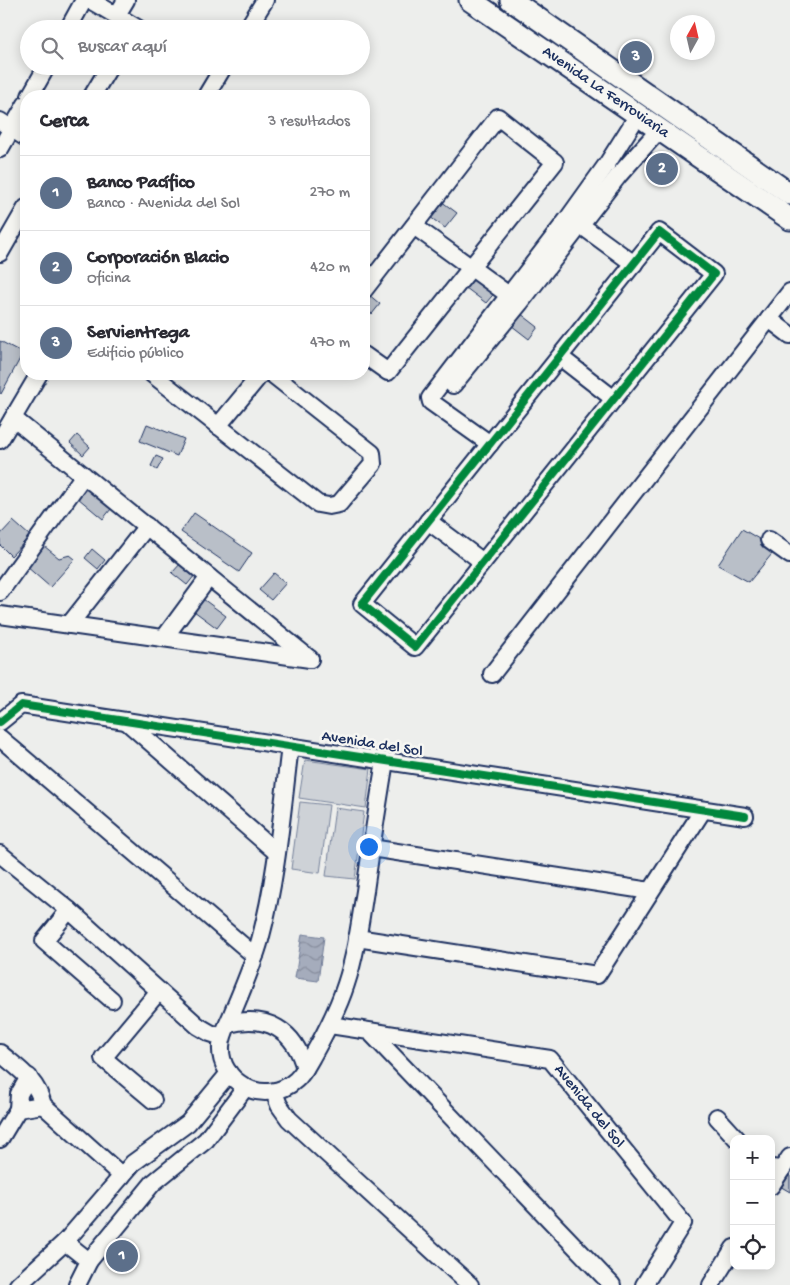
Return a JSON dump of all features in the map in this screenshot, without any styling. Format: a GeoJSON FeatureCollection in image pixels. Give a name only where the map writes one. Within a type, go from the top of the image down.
{"type":"FeatureCollection","features":[{"type":"Feature","properties":{"kind":"main road","name":"Avenida La Ferroviaria"},"geometry":{"type":"LineString","coordinates":[[470,0],[790,219]]}},
{"type":"Feature","properties":{"kind":"main road","name":"Avenida La Ferroviaria"},"geometry":{"type":"LineString","coordinates":[[511,0],[790,194]]}},
{"type":"Feature","properties":{"kind":"street"},"geometry":{"type":"LineString","coordinates":[[73,20],[84,0]]}},
{"type":"Feature","properties":{"kind":"street"},"geometry":{"type":"LineString","coordinates":[[90,0],[124,20]]}},
{"type":"Feature","properties":{"kind":"street"},"geometry":{"type":"LineString","coordinates":[[117,15],[126,0]]}},
{"type":"Feature","properties":{"kind":"street"},"geometry":{"type":"LineString","coordinates":[[253,20],[265,0]]}},
{"type":"Feature","properties":{"kind":"street"},"geometry":{"type":"LineString","coordinates":[[33,90],[42,75]]}},
{"type":"Feature","properties":{"kind":"street"},"geometry":{"type":"LineString","coordinates":[[96,90],[105,75]]}},
{"type":"Feature","properties":{"kind":"street"},"geometry":{"type":"LineString","coordinates":[[208,90],[214,75]]}},
{"type":"Feature","properties":{"kind":"street"},"geometry":{"type":"LineString","coordinates":[[0,149],[6,125],[20,110]]}},
{"type":"Feature","properties":{"kind":"street"},"geometry":{"type":"LineString","coordinates":[[575,220],[638,115]]}},
{"type":"Feature","properties":{"kind":"street"},"geometry":{"type":"LineString","coordinates":[[370,282],[498,118],[555,162],[388,372],[370,359]]}},
{"type":"Feature","properties":{"kind":"street"},"geometry":{"type":"LineString","coordinates":[[6,125],[20,134]]}},
{"type":"Feature","properties":{"kind":"street"},"geometry":{"type":"LineString","coordinates":[[490,444],[432,402],[430,398],[514,299],[575,220],[660,130]]}},
{"type":"Feature","properties":{"kind":"street"},"geometry":{"type":"LineString","coordinates":[[0,253],[20,218]]}},
{"type":"Feature","properties":{"kind":"street"},"geometry":{"type":"LineString","coordinates":[[575,220],[634,264]]}},
{"type":"Feature","properties":{"kind":"street"},"geometry":{"type":"LineString","coordinates":[[414,226],[514,299]]}},
{"type":"Feature","properties":{"kind":"street"},"geometry":{"type":"LineString","coordinates":[[659,232],[714,274],[415,647],[362,604],[634,264],[659,232]]}},
{"type":"Feature","properties":{"kind":"street"},"geometry":{"type":"LineString","coordinates":[[492,674],[790,292]]}},
{"type":"Feature","properties":{"kind":"street"},"geometry":{"type":"LineString","coordinates":[[769,319],[790,335]]}},
{"type":"Feature","properties":{"kind":"street"},"geometry":{"type":"LineString","coordinates":[[560,357],[614,399]]}},
{"type":"Feature","properties":{"kind":"street"},"geometry":{"type":"LineString","coordinates":[[0,615],[310,659],[84,475],[5,428],[35,380]]}},
{"type":"Feature","properties":{"kind":"street"},"geometry":{"type":"LineString","coordinates":[[160,380],[318,504],[329,506],[339,504],[373,464],[372,453],[280,380]]}},
{"type":"Feature","properties":{"kind":"street"},"geometry":{"type":"LineString","coordinates":[[218,426],[256,380]]}},
{"type":"Feature","properties":{"kind":"street"},"geometry":{"type":"LineString","coordinates":[[0,592],[84,475]]}},
{"type":"Feature","properties":{"kind":"street"},"geometry":{"type":"LineString","coordinates":[[428,521],[483,562]]}},
{"type":"Feature","properties":{"kind":"street"},"geometry":{"type":"LineString","coordinates":[[70,624],[147,526]]}},
{"type":"Feature","properties":{"kind":"street"},"geometry":{"type":"LineString","coordinates":[[769,540],[790,555]]}},
{"type":"Feature","properties":{"kind":"street"},"geometry":{"type":"LineString","coordinates":[[164,638],[209,577]]}},
{"type":"Feature","properties":{"kind":"street","name":"Avenida del Sol"},"geometry":{"type":"LineString","coordinates":[[0,722],[21,705],[745,816]]}},
{"type":"Feature","properties":{"kind":"street"},"geometry":{"type":"LineString","coordinates":[[126,721],[276,852]]}},
{"type":"Feature","properties":{"kind":"street"},"geometry":{"type":"LineString","coordinates":[[0,738],[255,956]]}},
{"type":"Feature","properties":{"kind":"street"},"geometry":{"type":"LineString","coordinates":[[0,854],[69,910],[198,1026],[210,1033],[225,1030],[241,1020],[253,1020],[278,1028],[288,1036],[302,1057],[305,1069],[297,1080],[274,1092],[260,1092],[245,1088],[229,1073],[222,1056],[225,1030],[255,956],[265,922],[290,746]]}},
{"type":"Feature","properties":{"kind":"street","name":"Avenida del Sol"},"geometry":{"type":"LineString","coordinates":[[305,1069],[330,1025],[347,984],[357,938],[385,761]]}},
{"type":"Feature","properties":{"kind":"street"},"geometry":{"type":"LineString","coordinates":[[357,938],[597,975],[703,810]]}},
{"type":"Feature","properties":{"kind":"street"},"geometry":{"type":"LineString","coordinates":[[371,848],[650,891]]}},
{"type":"Feature","properties":{"kind":"street"},"geometry":{"type":"LineString","coordinates":[[69,910],[44,941],[112,1000]]}},
{"type":"Feature","properties":{"kind":"street"},"geometry":{"type":"LineString","coordinates":[[153,1100],[103,1058],[159,991]]}},
{"type":"Feature","properties":{"kind":"street","name":"Avenida del Sol"},"geometry":{"type":"LineString","coordinates":[[330,1025],[550,1059],[683,1223],[644,1285]]}},
{"type":"Feature","properties":{"kind":"street"},"geometry":{"type":"LineString","coordinates":[[370,1032],[612,1285]]}},
{"type":"Feature","properties":{"kind":"street"},"geometry":{"type":"LineString","coordinates":[[400,1063],[422,1040]]}},
{"type":"Feature","properties":{"kind":"street"},"geometry":{"type":"LineString","coordinates":[[0,1053],[29,1077],[40,1093],[43,1105],[122,1176]]}},
{"type":"Feature","properties":{"kind":"street"},"geometry":{"type":"LineString","coordinates":[[18,1285],[65,1242],[133,1164],[188,1123],[229,1073]]}},
{"type":"Feature","properties":{"kind":"street"},"geometry":{"type":"LineString","coordinates":[[0,1139],[18,1109],[19,1094],[29,1077]]}},
{"type":"Feature","properties":{"kind":"street"},"geometry":{"type":"LineString","coordinates":[[77,1285],[89,1261],[153,1183],[206,1140],[245,1088]]}},
{"type":"Feature","properties":{"kind":"street"},"geometry":{"type":"LineString","coordinates":[[274,1092],[279,1105],[289,1119],[470,1285]]}},
{"type":"Feature","properties":{"kind":"street"},"geometry":{"type":"LineString","coordinates":[[18,1109],[43,1105]]}},
{"type":"Feature","properties":{"kind":"street"},"geometry":{"type":"LineString","coordinates":[[717,1117],[733,1135]]}},
{"type":"Feature","properties":{"kind":"street"},"geometry":{"type":"LineString","coordinates":[[188,1123],[200,1128],[206,1140]]}},
{"type":"Feature","properties":{"kind":"street"},"geometry":{"type":"LineString","coordinates":[[133,1164],[153,1183]]}},
{"type":"Feature","properties":{"kind":"street"},"geometry":{"type":"LineString","coordinates":[[774,1180],[781,1165]]}},
{"type":"Feature","properties":{"kind":"street"},"geometry":{"type":"LineString","coordinates":[[65,1242],[89,1261]]}},
{"type":"Feature","properties":{"kind":"street"},"geometry":{"type":"LineString","coordinates":[[711,1285],[730,1254]]}},
{"type":"Feature","properties":{"kind":"shaded area"},"geometry":{"type":"Polygon","coordinates":[[[305,760],[371,769],[366,808],[299,798],[305,760]]]}},
{"type":"Feature","properties":{"kind":"shaded area"},"geometry":{"type":"Polygon","coordinates":[[[300,802],[329,805],[320,873],[291,869],[300,802]]]}},
{"type":"Feature","properties":{"kind":"shaded area"},"geometry":{"type":"Polygon","coordinates":[[[335,808],[364,812],[355,879],[326,876],[335,808]]]}},
{"type":"Feature","properties":{"kind":"water"},"geometry":{"type":"Polygon","coordinates":[[[302,934],[324,937],[318,981],[295,978],[302,934]]]}},
{"type":"Feature","properties":{"kind":"building"},"geometry":{"type":"Polygon","coordinates":[[[441,201],[457,213],[445,228],[430,217],[441,201]]]}},
{"type":"Feature","properties":{"kind":"building"},"geometry":{"type":"Polygon","coordinates":[[[472,272],[497,290],[486,303],[462,285],[472,272]]]}},
{"type":"Feature","properties":{"kind":"building"},"geometry":{"type":"Polygon","coordinates":[[[370,296],[380,304],[372,314],[370,312],[370,296]]]}},
{"type":"Feature","properties":{"kind":"building"},"geometry":{"type":"Polygon","coordinates":[[[516,310],[538,327],[529,339],[507,322],[516,310]]]}},
{"type":"Feature","properties":{"kind":"building"},"geometry":{"type":"Polygon","coordinates":[[[0,341],[20,351],[20,359],[0,393],[0,341]]]}},
{"type":"Feature","properties":{"kind":"building"},"geometry":{"type":"Polygon","coordinates":[[[147,424],[184,439],[177,456],[140,441],[147,424]]]}},
{"type":"Feature","properties":{"kind":"building"},"geometry":{"type":"Polygon","coordinates":[[[77,435],[90,447],[83,455],[70,443],[77,435]]]}},
{"type":"Feature","properties":{"kind":"building"},"geometry":{"type":"Polygon","coordinates":[[[156,456],[163,459],[157,470],[151,466],[156,456]]]}},
{"type":"Feature","properties":{"kind":"building"},"geometry":{"type":"Polygon","coordinates":[[[87,488],[111,509],[103,519],[78,498],[87,488]]]}},
{"type":"Feature","properties":{"kind":"building"},"geometry":{"type":"Polygon","coordinates":[[[194,513],[252,553],[239,572],[181,532],[194,513]]]}},
{"type":"Feature","properties":{"kind":"building"},"geometry":{"type":"Polygon","coordinates":[[[13,521],[30,536],[11,556],[0,545],[0,535],[13,521]]]}},
{"type":"Feature","properties":{"kind":"building"},"geometry":{"type":"Polygon","coordinates":[[[742,529],[776,549],[749,582],[718,565],[742,529]]]}},
{"type":"Feature","properties":{"kind":"building"},"geometry":{"type":"Polygon","coordinates":[[[44,546],[59,558],[70,555],[75,559],[50,587],[26,566],[44,546]]]}},
{"type":"Feature","properties":{"kind":"building"},"geometry":{"type":"Polygon","coordinates":[[[92,549],[105,560],[98,569],[85,558],[92,549]]]}},
{"type":"Feature","properties":{"kind":"building"},"geometry":{"type":"Polygon","coordinates":[[[181,563],[195,575],[187,585],[172,573],[181,563]]]}},
{"type":"Feature","properties":{"kind":"building"},"geometry":{"type":"Polygon","coordinates":[[[274,573],[286,583],[271,600],[259,590],[274,573]]]}},
{"type":"Feature","properties":{"kind":"building"},"geometry":{"type":"Polygon","coordinates":[[[203,599],[226,616],[217,628],[194,611],[203,599]]]}},
{"type":"Feature","properties":{"kind":"building"},"geometry":{"type":"Polygon","coordinates":[[[790,1166],[790,1192],[778,1185],[790,1166]]]}},
{"type":"Feature","properties":{"kind":"cycle path"},"geometry":{"type":"LineString","coordinates":[[659,232],[714,274],[415,647],[362,604],[659,232]]}},
{"type":"Feature","properties":{"kind":"cycle path"},"geometry":{"type":"LineString","coordinates":[[0,722],[21,705],[745,816]]}},
{"type":"Feature","properties":{"kind":"place","name":"Servientrega"},"geometry":{"type":"Point","coordinates":[636,57]}},
{"type":"Feature","properties":{"kind":"place","name":"Corporación Blacio"},"geometry":{"type":"Point","coordinates":[662,169]}},
{"type":"Feature","properties":{"kind":"place","name":"Banco Pacífico"},"geometry":{"type":"Point","coordinates":[122,1256]}}]}
